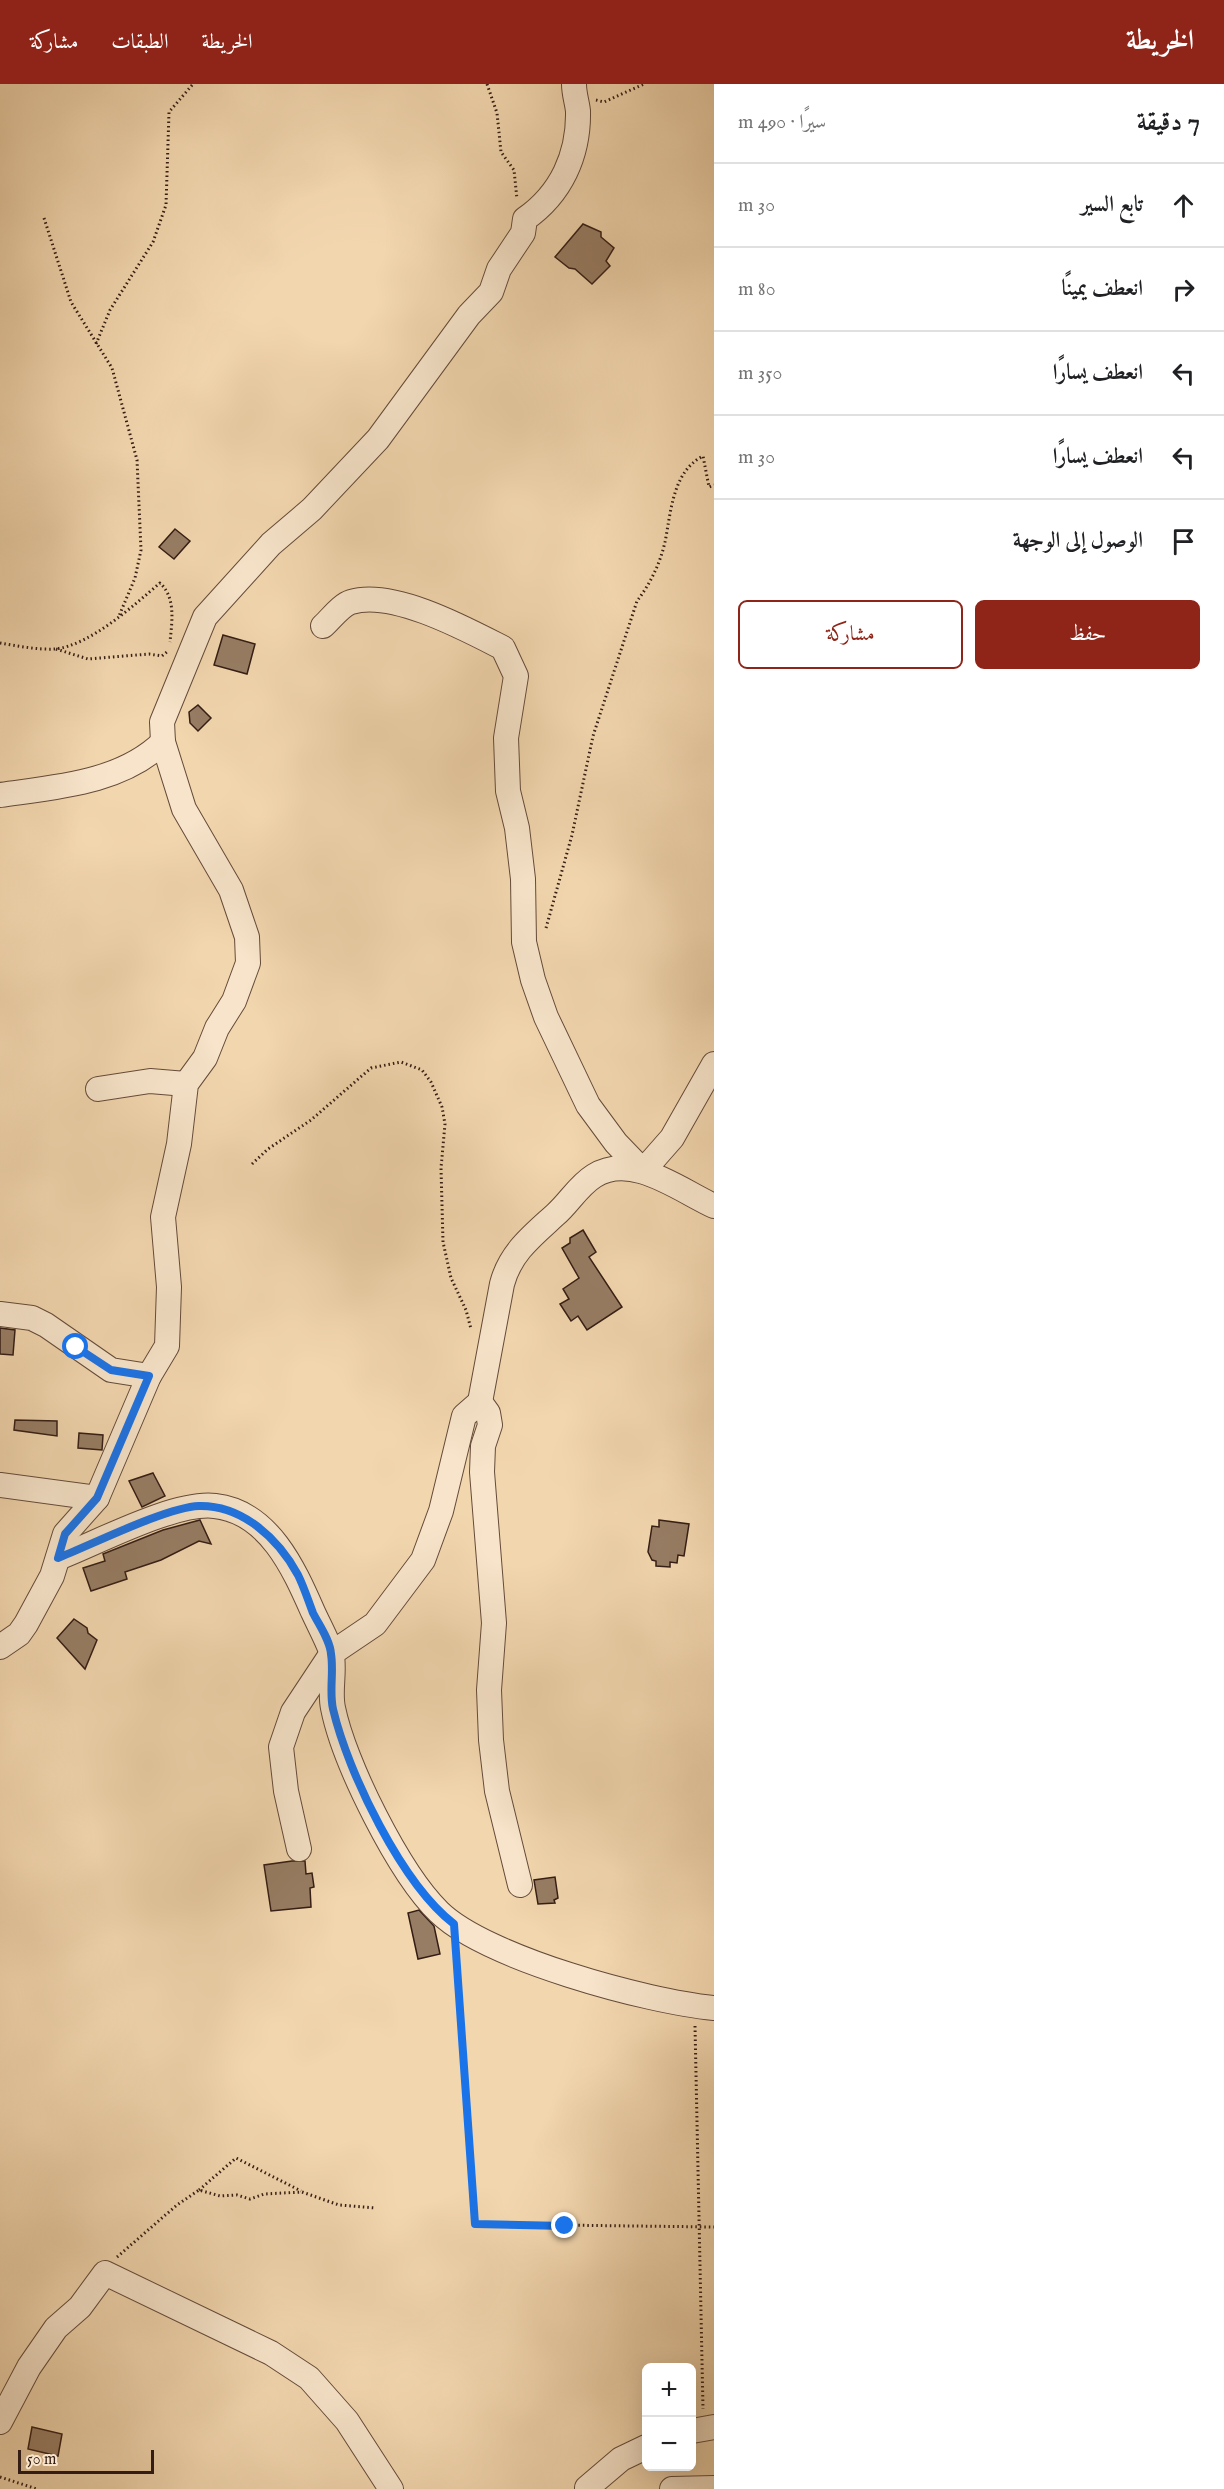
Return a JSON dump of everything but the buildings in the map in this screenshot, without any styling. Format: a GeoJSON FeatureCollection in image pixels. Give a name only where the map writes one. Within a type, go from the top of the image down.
{"type":"FeatureCollection","features":[{"type":"Feature","properties":{"kind":"street"},"geometry":{"type":"LineString","coordinates":[[0,1647],[23,1629],[58,1558],[65,1534],[97,1498],[149,1376],[167,1346],[170,1310],[163,1217],[179,1144],[186,1084],[206,1058],[217,1028],[234,1001],[248,963],[248,937],[231,890],[184,809],[163,742],[162,723],[205,617],[271,544],[312,509],[378,439],[469,315],[490,292],[499,269],[523,233],[525,219],[546,204],[568,168],[576,145],[578,108],[574,90]]}},
{"type":"Feature","properties":{"kind":"street"},"geometry":{"type":"LineString","coordinates":[[323,626],[348,603],[373,598],[403,603],[503,648],[516,676],[506,738],[508,790],[518,828],[523,879],[524,942],[532,980],[546,1017],[588,1105],[616,1143],[643,1171],[714,1206]]}},
{"type":"Feature","properties":{"kind":"street"},"geometry":{"type":"LineString","coordinates":[[0,795],[91,780],[122,771],[149,756],[163,742]]}},
{"type":"Feature","properties":{"kind":"street"},"geometry":{"type":"LineString","coordinates":[[643,1171],[672,1138],[714,1064]]}},
{"type":"Feature","properties":{"kind":"street"},"geometry":{"type":"LineString","coordinates":[[99,1089],[150,1081],[186,1084]]}},
{"type":"Feature","properties":{"kind":"street"},"geometry":{"type":"LineString","coordinates":[[299,1849],[286,1791],[281,1747],[293,1712],[332,1653],[375,1624],[423,1560],[441,1511],[464,1416],[480,1402],[506,1269],[517,1251],[592,1177],[610,1168],[643,1171]]}},
{"type":"Feature","properties":{"kind":"street"},"geometry":{"type":"LineString","coordinates":[[0,1314],[32,1318],[46,1325],[111,1370],[149,1376]]}},
{"type":"Feature","properties":{"kind":"street"},"geometry":{"type":"LineString","coordinates":[[480,1402],[488,1413],[490,1425],[483,1446],[482,1472],[494,1623],[489,1690],[491,1740],[497,1791],[520,1885]]}},
{"type":"Feature","properties":{"kind":"street"},"geometry":{"type":"LineString","coordinates":[[0,1485],[97,1498]]}},
{"type":"Feature","properties":{"kind":"street"},"geometry":{"type":"LineString","coordinates":[[58,1558],[167,1514],[195,1506],[216,1506],[237,1513],[271,1537],[298,1575],[332,1653],[332,1707],[366,1798],[384,1833],[422,1893],[440,1913],[471,1936],[534,1962],[619,1989],[703,2007]]}},
{"type":"Feature","properties":{"kind":"street"},"geometry":{"type":"LineString","coordinates":[[0,2422],[29,2367],[56,2328],[80,2307],[105,2273],[271,2353],[309,2378],[347,2421],[392,2489]]}},
{"type":"Feature","properties":{"kind":"street"},"geometry":{"type":"LineString","coordinates":[[587,2488],[621,2459],[642,2449]]}},
{"type":"Feature","properties":{"kind":"street"},"geometry":{"type":"LineString","coordinates":[[672,2489],[714,2488]]}},
{"type":"Feature","properties":{"kind":"path"},"geometry":{"type":"LineString","coordinates":[[96,344],[110,310],[153,242],[166,205],[169,112],[193,84]]}},
{"type":"Feature","properties":{"kind":"path"},"geometry":{"type":"LineString","coordinates":[[487,84],[496,113],[501,152],[514,170],[518,190],[515,210],[525,219]]}},
{"type":"Feature","properties":{"kind":"path"},"geometry":{"type":"LineString","coordinates":[[574,90],[604,102],[644,84]]}},
{"type":"Feature","properties":{"kind":"path"},"geometry":{"type":"LineString","coordinates":[[44,218],[71,302],[112,368],[130,426],[140,483],[141,550],[135,578],[119,616]]}},
{"type":"Feature","properties":{"kind":"path"},"geometry":{"type":"LineString","coordinates":[[524,942],[545,931],[572,835],[593,736],[638,602],[651,582],[664,543],[673,498],[691,462],[703,456],[709,487],[714,485]]}},
{"type":"Feature","properties":{"kind":"path"},"geometry":{"type":"LineString","coordinates":[[0,643],[56,649],[88,659],[149,654],[162,656],[170,649],[172,605],[168,591],[160,583],[110,624],[56,649]]}},
{"type":"Feature","properties":{"kind":"path"},"geometry":{"type":"LineString","coordinates":[[252,1164],[268,1149],[311,1120],[371,1068],[401,1062],[422,1070],[431,1082],[442,1107],[445,1124],[441,1167],[443,1242],[451,1278],[466,1310],[472,1332]]}},
{"type":"Feature","properties":{"kind":"path"},"geometry":{"type":"LineString","coordinates":[[454,1924],[475,2224],[714,2227]]}},
{"type":"Feature","properties":{"kind":"path"},"geometry":{"type":"LineString","coordinates":[[703,2007],[699,2228],[703,2428]]}},
{"type":"Feature","properties":{"kind":"path"},"geometry":{"type":"LineString","coordinates":[[105,2273],[118,2256],[236,2158],[303,2192],[339,2205],[375,2208]]}},
{"type":"Feature","properties":{"kind":"path"},"geometry":{"type":"LineString","coordinates":[[199,2190],[220,2196],[237,2194],[250,2199],[264,2194],[303,2192]]}},
{"type":"Feature","properties":{"kind":"path"},"geometry":{"type":"LineString","coordinates":[[0,2476],[37,2489]]}},
{"type":"Feature","properties":{"kind":"route"},"geometry":{"type":"LineString","coordinates":[[76,1347],[111,1370],[149,1376],[97,1498],[65,1534],[58,1558],[167,1514],[195,1506],[216,1506],[237,1513],[271,1537],[283,1551],[298,1575],[332,1653],[332,1707],[366,1798],[384,1833],[422,1893],[440,1913],[454,1924],[475,2224],[565,2226]]}}]}
